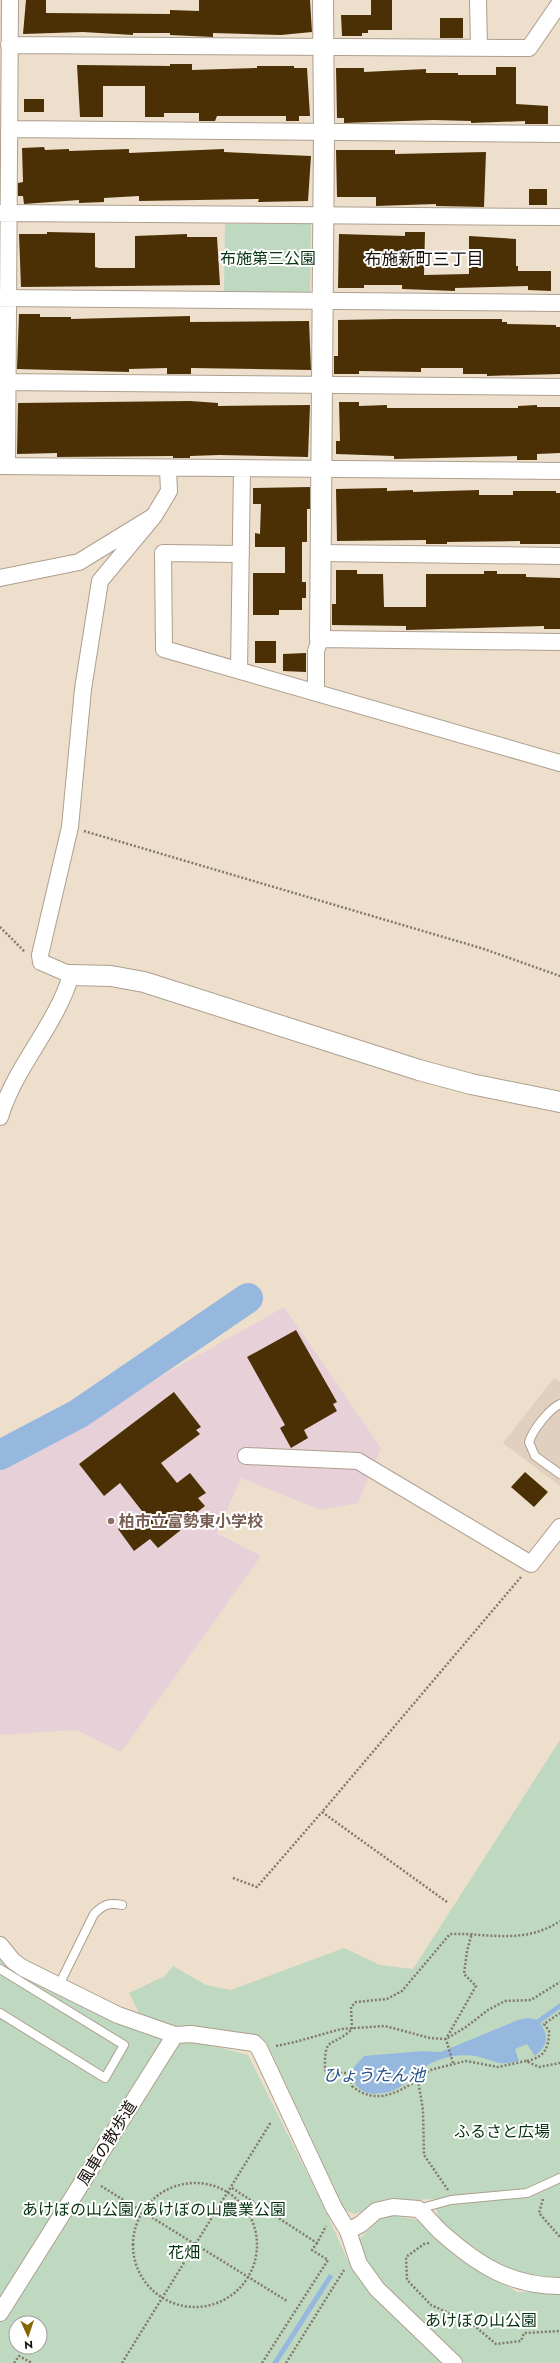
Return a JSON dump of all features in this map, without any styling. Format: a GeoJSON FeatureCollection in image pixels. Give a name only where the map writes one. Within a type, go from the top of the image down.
{"type":"FeatureCollection","features":[{"type":"Feature","properties":{"kind":"street"},"geometry":{"type":"LineString","coordinates":[[10,0],[9,129],[4,213],[3,466],[168,469],[560,471]]}},
{"type":"Feature","properties":{"kind":"street"},"geometry":{"type":"LineString","coordinates":[[316,693],[316,651],[320,639],[324,132],[323,0]]}},
{"type":"Feature","properties":{"kind":"street"},"geometry":{"type":"LineString","coordinates":[[478,0],[479,47]]}},
{"type":"Feature","properties":{"kind":"street"},"geometry":{"type":"LineString","coordinates":[[9,45],[529,48],[560,4]]}},
{"type":"Feature","properties":{"kind":"street"},"geometry":{"type":"LineString","coordinates":[[9,129],[560,134]]}},
{"type":"Feature","properties":{"kind":"street"},"geometry":{"type":"LineString","coordinates":[[4,213],[560,217]]}},
{"type":"Feature","properties":{"kind":"street"},"geometry":{"type":"LineString","coordinates":[[4,298],[560,303]]}},
{"type":"Feature","properties":{"kind":"street"},"geometry":{"type":"LineString","coordinates":[[4,382],[560,387]]}},
{"type":"Feature","properties":{"kind":"street"},"geometry":{"type":"LineString","coordinates":[[168,469],[169,491],[154,516],[100,581],[83,689],[70,827],[40,954],[41,962],[71,976],[111,976],[144,982],[419,1070],[471,1084],[560,1102]]}},
{"type":"Feature","properties":{"kind":"street"},"geometry":{"type":"LineString","coordinates":[[239,670],[242,554],[242,469]]}},
{"type":"Feature","properties":{"kind":"street"},"geometry":{"type":"LineString","coordinates":[[0,578],[79,562],[154,516]]}},
{"type":"Feature","properties":{"kind":"street"},"geometry":{"type":"LineString","coordinates":[[242,554],[163,553],[164,649],[560,763]]}},
{"type":"Feature","properties":{"kind":"street"},"geometry":{"type":"LineString","coordinates":[[320,553],[560,556]]}},
{"type":"Feature","properties":{"kind":"street"},"geometry":{"type":"LineString","coordinates":[[320,639],[560,642]]}},
{"type":"Feature","properties":{"kind":"street"},"geometry":{"type":"LineString","coordinates":[[0,1117],[8,1096],[53,1019],[71,976]]}},
{"type":"Feature","properties":{"kind":"street"},"geometry":{"type":"LineString","coordinates":[[246,1456],[358,1461],[531,1564],[560,1527]]}},
{"type":"Feature","properties":{"kind":"street"},"geometry":{"type":"LineString","coordinates":[[0,1945],[13,1961],[23,1968],[59,1985],[76,2005],[118,2015],[175,2035],[191,2034],[254,2043],[259,2048],[334,2208],[345,2224],[354,2254],[377,2289],[454,2363]]}},
{"type":"Feature","properties":{"kind":"street","name":"風車の散歩道"},"geometry":{"type":"LineString","coordinates":[[0,2312],[175,2035]]}},
{"type":"Feature","properties":{"kind":"street"},"geometry":{"type":"LineString","coordinates":[[345,2224],[361,2224],[376,2211],[393,2207],[418,2209],[466,2252],[506,2277],[527,2284],[560,2286]]}},
{"type":"Feature","properties":{"kind":"lane"},"geometry":{"type":"LineString","coordinates":[[560,1404],[554,1408],[531,1436],[529,1442],[535,1456],[560,1474]]}},
{"type":"Feature","properties":{"kind":"lane"},"geometry":{"type":"LineString","coordinates":[[59,1985],[94,1914],[102,1905],[112,1903],[122,1905]]}},
{"type":"Feature","properties":{"kind":"lane"},"geometry":{"type":"LineString","coordinates":[[0,1969],[76,2005],[124,2045],[105,2078],[0,2013]]}},
{"type":"Feature","properties":{"kind":"lane"},"geometry":{"type":"LineString","coordinates":[[418,2209],[451,2200],[526,2193],[539,2189],[560,2178]]}},
{"type":"Feature","properties":{"kind":"path"},"geometry":{"type":"LineString","coordinates":[[70,827],[477,947],[560,976]]}},
{"type":"Feature","properties":{"kind":"path"},"geometry":{"type":"LineString","coordinates":[[0,927],[18,946],[41,962]]}},
{"type":"Feature","properties":{"kind":"path"},"geometry":{"type":"LineString","coordinates":[[233,1878],[257,1887],[531,1564]]}},
{"type":"Feature","properties":{"kind":"path"},"geometry":{"type":"LineString","coordinates":[[322,1812],[447,1902]]}},
{"type":"Feature","properties":{"kind":"path"},"geometry":{"type":"LineString","coordinates":[[352,2028],[351,2006],[356,2002],[387,1999],[402,1991],[450,1934],[472,1933],[495,1937],[523,1936],[550,1927],[560,1921]]}},
{"type":"Feature","properties":{"kind":"path"},"geometry":{"type":"LineString","coordinates":[[452,2063],[446,2039],[476,1986],[464,1974],[467,1951],[472,1933]]}},
{"type":"Feature","properties":{"kind":"path"},"geometry":{"type":"LineString","coordinates":[[259,2048],[296,2042],[340,2029],[385,2026],[430,2038],[446,2039],[466,2028],[488,2010],[506,2001],[531,2000],[560,1982]]}},
{"type":"Feature","properties":{"kind":"path"},"geometry":{"type":"LineString","coordinates":[[352,2028],[327,2044],[325,2049],[325,2070],[330,2073],[351,2073],[352,2086],[361,2093],[370,2097],[400,2091],[418,2080],[430,2070],[452,2063],[466,2061],[498,2067],[526,2062],[538,2058],[547,2050],[549,2031],[544,2024],[560,2013]]}},
{"type":"Feature","properties":{"kind":"path"},"geometry":{"type":"LineString","coordinates":[[526,2062],[539,2067],[560,2063]]}},
{"type":"Feature","properties":{"kind":"path"},"geometry":{"type":"LineString","coordinates":[[418,2080],[423,2110],[424,2155],[446,2184],[451,2200]]}},
{"type":"Feature","properties":{"kind":"path"},"geometry":{"type":"LineString","coordinates":[[122,2363],[229,2193],[271,2122]]}},
{"type":"Feature","properties":{"kind":"path"},"geometry":{"type":"LineString","coordinates":[[191,2183],[210,2185],[229,2193],[244,2208],[254,2227],[257,2248],[252,2269],[248,2276],[241,2287],[224,2300],[204,2307],[182,2306],[162,2299],[144,2280],[137,2269],[132,2250],[134,2230],[142,2212],[155,2198],[172,2188],[191,2183]]}},
{"type":"Feature","properties":{"kind":"path"},"geometry":{"type":"LineString","coordinates":[[101,2186],[287,2301]]}},
{"type":"Feature","properties":{"kind":"path"},"geometry":{"type":"LineString","coordinates":[[232,2188],[317,2243]]}},
{"type":"Feature","properties":{"kind":"path"},"geometry":{"type":"LineString","coordinates":[[539,2189],[543,2201],[539,2213],[560,2237]]}},
{"type":"Feature","properties":{"kind":"path"},"geometry":{"type":"LineString","coordinates":[[262,2363],[328,2260],[312,2250],[328,2221],[345,2224]]}},
{"type":"Feature","properties":{"kind":"path"},"geometry":{"type":"LineString","coordinates":[[450,2239],[424,2244],[406,2257],[407,2280],[431,2306],[471,2323],[496,2344],[521,2341],[524,2333],[560,2331]]}},
{"type":"Feature","properties":{"kind":"path"},"geometry":{"type":"LineString","coordinates":[[286,2363],[354,2254]]}},
{"type":"Feature","properties":{"kind":"path"},"geometry":{"type":"LineString","coordinates":[[14,2363],[19,2356],[32,2363]]}},
{"type":"Feature","properties":{"kind":"shaded area","name":"柏市立富勢東小学校"},"geometry":{"type":"Polygon","coordinates":[[[284,1307],[381,1448],[358,1503],[320,1510],[241,1478],[217,1533],[261,1556],[121,1752],[77,1730],[0,1735],[0,1467],[284,1307]]]}},
{"type":"Feature","properties":{"kind":"shaded area"},"geometry":{"type":"Polygon","coordinates":[[[554,1378],[560,1382],[560,1486],[503,1443],[554,1378]]]}},
{"type":"Feature","properties":{"kind":"green space","name":"布施第三公園"},"geometry":{"type":"Polygon","coordinates":[[[225,224],[311,224],[310,293],[224,292],[225,224]]]}},
{"type":"Feature","properties":{"kind":"green space","name":"あけぼの山公園/あけぼの山農業公園"},"geometry":{"type":"Polygon","coordinates":[[[560,1740],[560,2282],[537,2283],[475,2256],[438,2218],[436,2205],[433,2199],[385,2202],[355,2214],[340,2208],[269,2055],[185,2031],[137,2014],[138,2011],[129,1993],[165,1976],[173,1966],[206,1985],[231,1990],[344,1948],[380,1965],[413,1969],[560,1740]]]}},
{"type":"Feature","properties":{"kind":"green space","name":"あけぼの山公園/あけぼの山農業公園"},"geometry":{"type":"Polygon","coordinates":[[[0,1945],[17,1966],[198,2042],[248,2055],[323,2205],[347,2259],[376,2295],[450,2363],[0,2363],[0,1945]]]}},
{"type":"Feature","properties":{"kind":"green space","name":"あけぼの山公園"},"geometry":{"type":"Polygon","coordinates":[[[385,2214],[418,2220],[455,2256],[517,2292],[560,2292],[560,2363],[465,2363],[460,2360],[393,2296],[354,2244],[385,2214]]]}},
{"type":"Feature","properties":{"kind":"water","name":"ひょうたん池"},"geometry":{"type":"Polygon","coordinates":[[[528,2018],[538,2020],[546,2035],[543,2048],[535,2056],[527,2044],[515,2049],[519,2061],[511,2063],[500,2063],[475,2056],[452,2056],[431,2063],[398,2088],[377,2094],[364,2091],[355,2084],[354,2067],[364,2056],[422,2051],[441,2052],[518,2020],[528,2018]]]}},
{"type":"Feature","properties":{"kind":"building"},"geometry":{"type":"Polygon","coordinates":[[[26,0],[46,0],[46,13],[170,14],[170,10],[199,11],[199,0],[310,0],[312,32],[281,35],[213,33],[213,37],[170,35],[170,33],[133,33],[133,35],[83,32],[23,34],[26,0]]]}},
{"type":"Feature","properties":{"kind":"building"},"geometry":{"type":"Polygon","coordinates":[[[371,0],[392,0],[392,30],[368,30],[368,33],[362,33],[362,36],[342,36],[341,15],[371,15],[371,0]]]}},
{"type":"Feature","properties":{"kind":"building"},"geometry":{"type":"Polygon","coordinates":[[[440,18],[463,18],[463,38],[440,38],[440,18]]]}},
{"type":"Feature","properties":{"kind":"building"},"geometry":{"type":"Polygon","coordinates":[[[170,64],[192,64],[192,70],[257,68],[257,66],[294,66],[294,68],[307,68],[310,116],[299,116],[299,121],[286,121],[286,116],[217,116],[215,121],[199,121],[199,113],[164,113],[164,117],[145,117],[145,86],[103,86],[103,117],[80,117],[77,65],[170,66],[170,64]]]}},
{"type":"Feature","properties":{"kind":"building"},"geometry":{"type":"Polygon","coordinates":[[[496,67],[516,67],[516,104],[548,106],[548,124],[525,124],[525,121],[471,123],[471,121],[434,120],[344,123],[344,118],[337,118],[336,68],[364,68],[364,72],[426,69],[426,73],[496,75],[496,67]]]}},
{"type":"Feature","properties":{"kind":"building"},"geometry":{"type":"Polygon","coordinates":[[[24,99],[44,99],[44,112],[24,112],[24,99]]]}},
{"type":"Feature","properties":{"kind":"building"},"geometry":{"type":"Polygon","coordinates":[[[44,147],[45,150],[69,149],[69,151],[129,149],[129,153],[224,149],[224,152],[311,156],[308,201],[258,202],[259,199],[139,201],[139,196],[104,198],[104,202],[79,203],[79,200],[24,204],[23,196],[18,196],[18,183],[23,182],[22,148],[44,147]]]}},
{"type":"Feature","properties":{"kind":"building"},"geometry":{"type":"Polygon","coordinates":[[[336,150],[395,150],[395,154],[486,152],[484,207],[436,206],[436,204],[376,206],[376,197],[337,197],[336,150]]]}},
{"type":"Feature","properties":{"kind":"building"},"geometry":{"type":"Polygon","coordinates":[[[529,189],[547,189],[547,205],[529,205],[529,189]]]}},
{"type":"Feature","properties":{"kind":"building"},"geometry":{"type":"Polygon","coordinates":[[[47,232],[95,233],[95,267],[99,268],[135,268],[135,236],[187,234],[187,237],[217,237],[220,285],[21,287],[19,234],[47,234],[47,232]]]}},
{"type":"Feature","properties":{"kind":"building"},"geometry":{"type":"Polygon","coordinates":[[[405,232],[425,232],[424,275],[469,274],[469,236],[516,239],[516,266],[518,266],[518,271],[551,271],[551,291],[528,290],[528,286],[455,288],[455,291],[402,289],[402,285],[364,285],[364,288],[338,288],[339,234],[405,236],[405,232]]]}},
{"type":"Feature","properties":{"kind":"building"},"geometry":{"type":"Polygon","coordinates":[[[19,314],[40,314],[40,317],[71,317],[71,319],[190,316],[190,322],[309,321],[311,370],[191,368],[191,374],[167,374],[167,368],[129,369],[129,372],[17,369],[19,314]]]}},
{"type":"Feature","properties":{"kind":"building"},"geometry":{"type":"Polygon","coordinates":[[[502,319],[502,322],[507,322],[507,324],[556,325],[556,327],[560,327],[560,374],[487,376],[487,374],[463,374],[463,368],[421,368],[421,372],[359,371],[359,374],[334,374],[334,356],[338,356],[338,320],[502,319]]]}},
{"type":"Feature","properties":{"kind":"building"},"geometry":{"type":"Polygon","coordinates":[[[190,401],[218,403],[218,406],[310,405],[308,457],[219,455],[190,456],[190,458],[173,458],[173,456],[57,457],[57,453],[17,454],[18,403],[190,401]]]}},
{"type":"Feature","properties":{"kind":"building"},"geometry":{"type":"Polygon","coordinates":[[[339,402],[359,402],[359,406],[387,405],[387,408],[518,408],[518,406],[537,405],[537,407],[560,407],[560,453],[537,454],[537,460],[517,460],[517,456],[394,459],[394,456],[336,454],[336,441],[340,441],[339,402]]]}},
{"type":"Feature","properties":{"kind":"building"},"geometry":{"type":"Polygon","coordinates":[[[310,487],[310,509],[307,509],[307,542],[302,542],[302,582],[306,582],[306,598],[302,598],[302,610],[279,610],[279,615],[253,615],[253,573],[285,573],[285,547],[255,547],[255,533],[260,534],[261,504],[253,504],[253,488],[310,487]]]}},
{"type":"Feature","properties":{"kind":"building"},"geometry":{"type":"Polygon","coordinates":[[[387,488],[387,491],[413,490],[413,492],[479,490],[479,495],[513,495],[513,491],[556,491],[556,493],[560,493],[560,544],[520,544],[520,541],[447,542],[447,544],[426,544],[426,540],[337,541],[336,489],[387,488]]]}},
{"type":"Feature","properties":{"kind":"building"},"geometry":{"type":"Polygon","coordinates":[[[336,570],[357,570],[357,574],[383,574],[384,607],[426,607],[426,574],[484,574],[484,571],[497,571],[497,574],[526,574],[526,577],[560,578],[560,629],[544,629],[544,626],[406,630],[406,626],[332,625],[332,604],[336,604],[336,570]]]}},
{"type":"Feature","properties":{"kind":"building"},"geometry":{"type":"Polygon","coordinates":[[[255,641],[276,641],[276,663],[255,663],[255,641]]]}},
{"type":"Feature","properties":{"kind":"building"},"geometry":{"type":"Polygon","coordinates":[[[306,653],[306,672],[283,671],[283,654],[306,653]]]}},
{"type":"Feature","properties":{"kind":"building"},"geometry":{"type":"Polygon","coordinates":[[[296,1330],[337,1402],[333,1404],[337,1411],[304,1430],[308,1438],[291,1448],[280,1428],[285,1425],[247,1357],[296,1330]]]}},
{"type":"Feature","properties":{"kind":"building"},"geometry":{"type":"Polygon","coordinates":[[[174,1392],[201,1427],[196,1430],[200,1434],[161,1463],[177,1483],[190,1473],[206,1493],[198,1498],[205,1506],[192,1516],[195,1519],[158,1548],[150,1539],[134,1551],[118,1529],[142,1511],[120,1483],[104,1496],[79,1464],[174,1392]]]}},
{"type":"Feature","properties":{"kind":"building"},"geometry":{"type":"Polygon","coordinates":[[[525,1472],[548,1492],[534,1507],[511,1487],[525,1472]]]}},
{"type":"Feature","properties":{"kind":"waterway"},"geometry":{"type":"LineString","coordinates":[[0,1455],[78,1414],[248,1298]]}},
{"type":"Feature","properties":{"kind":"waterway"},"geometry":{"type":"LineString","coordinates":[[539,2021],[560,2006]]}},
{"type":"Feature","properties":{"kind":"waterway"},"geometry":{"type":"LineString","coordinates":[[275,2363],[330,2277]]}},
{"type":"Feature","properties":{"kind":"place","name":"柏市立富勢東小学校"},"geometry":{"type":"Point","coordinates":[111,1521]}},
{"type":"Feature","properties":{"kind":"district","name":"布施新町三丁目"},"geometry":{"type":"Point","coordinates":[424,259]}},
{"type":"Feature","properties":{"kind":"park label","name":"ふるさと広場"},"geometry":{"type":"Point","coordinates":[502,2131]}},
{"type":"Feature","properties":{"kind":"park label","name":"花畑"},"geometry":{"type":"Point","coordinates":[184,2252]}}]}
